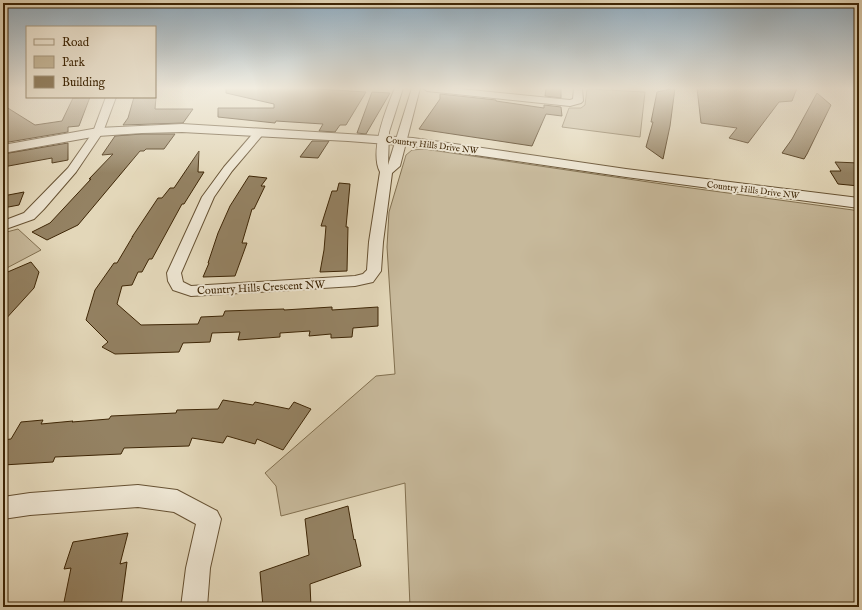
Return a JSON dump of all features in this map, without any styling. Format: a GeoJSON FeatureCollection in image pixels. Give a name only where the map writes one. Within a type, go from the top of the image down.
{"type":"FeatureCollection","features":[{"type":"Feature","properties":{"kind":"street"},"geometry":{"type":"LineString","coordinates":[[3,226],[29,216],[40,206],[72,170],[98,132],[104,116]]}},
{"type":"Feature","properties":{"kind":"street","name":"Country Hills Crescent NW"},"geometry":{"type":"LineString","coordinates":[[260,132],[228,169],[208,198],[174,273],[175,284],[180,288],[191,291],[273,287],[355,281],[368,278],[374,271],[376,242],[386,172],[382,165],[384,139],[389,116]]}},
{"type":"Feature","properties":{"kind":"street","name":"Country Hills Crescent NW"},"geometry":{"type":"LineString","coordinates":[[386,172],[394,166],[408,116]]}},
{"type":"Feature","properties":{"kind":"street","name":"Country Hills Drive NW"},"geometry":{"type":"LineString","coordinates":[[3,149],[98,132],[182,128],[401,140],[673,179],[859,203]]}},
{"type":"Feature","properties":{"kind":"street"},"geometry":{"type":"LineString","coordinates":[[3,508],[30,504],[138,496],[178,501],[209,519],[198,568],[194,607]]}},
{"type":"Feature","properties":{"kind":"green space"},"geometry":{"type":"Polygon","coordinates":[[[566,116],[642,116],[640,137],[562,127],[566,116]]]}},
{"type":"Feature","properties":{"kind":"green space"},"geometry":{"type":"Polygon","coordinates":[[[424,149],[859,212],[859,607],[410,607],[405,483],[281,516],[276,486],[265,473],[376,376],[395,374],[387,247],[389,212],[406,155],[412,150],[424,149]]]}},
{"type":"Feature","properties":{"kind":"green space"},"geometry":{"type":"Polygon","coordinates":[[[18,229],[41,250],[3,270],[3,233],[18,229]]]}},
{"type":"Feature","properties":{"kind":"building"},"geometry":{"type":"Polygon","coordinates":[[[3,116],[21,116],[35,125],[62,121],[64,116],[83,116],[79,126],[68,127],[68,132],[3,143],[3,116]]]}},
{"type":"Feature","properties":{"kind":"building"},"geometry":{"type":"Polygon","coordinates":[[[128,116],[188,116],[183,123],[123,125],[128,116]]]}},
{"type":"Feature","properties":{"kind":"building"},"geometry":{"type":"Polygon","coordinates":[[[351,116],[346,125],[340,125],[335,132],[319,131],[323,124],[276,121],[275,123],[218,117],[351,116]]]}},
{"type":"Feature","properties":{"kind":"building"},"geometry":{"type":"Polygon","coordinates":[[[363,116],[376,116],[366,134],[357,133],[363,116]]]}},
{"type":"Feature","properties":{"kind":"building"},"geometry":{"type":"Polygon","coordinates":[[[428,116],[545,116],[532,146],[419,129],[428,116]]]}},
{"type":"Feature","properties":{"kind":"building"},"geometry":{"type":"Polygon","coordinates":[[[652,116],[671,116],[663,159],[646,147],[653,122],[651,122],[652,116]]]}},
{"type":"Feature","properties":{"kind":"building"},"geometry":{"type":"Polygon","coordinates":[[[700,116],[768,116],[748,143],[729,138],[737,128],[701,123],[700,116]]]}},
{"type":"Feature","properties":{"kind":"building"},"geometry":{"type":"Polygon","coordinates":[[[804,116],[825,116],[804,159],[782,153],[792,139],[804,116]]]}},
{"type":"Feature","properties":{"kind":"building"},"geometry":{"type":"Polygon","coordinates":[[[175,134],[164,149],[146,149],[144,151],[140,151],[78,225],[47,240],[32,232],[50,223],[113,154],[102,155],[115,136],[175,134]]]}},
{"type":"Feature","properties":{"kind":"building"},"geometry":{"type":"Polygon","coordinates":[[[312,141],[329,141],[318,158],[300,157],[312,141]]]}},
{"type":"Feature","properties":{"kind":"building"},"geometry":{"type":"Polygon","coordinates":[[[68,143],[68,160],[52,163],[52,158],[3,167],[3,154],[68,143]]]}},
{"type":"Feature","properties":{"kind":"building"},"geometry":{"type":"Polygon","coordinates":[[[199,151],[198,172],[204,172],[184,204],[182,204],[152,259],[149,259],[142,272],[138,272],[132,285],[122,286],[117,304],[141,325],[198,324],[201,317],[223,316],[225,311],[284,310],[332,307],[332,310],[378,307],[378,326],[353,328],[352,337],[331,338],[331,334],[309,336],[310,331],[280,333],[280,337],[238,340],[240,332],[212,333],[210,342],[183,343],[179,352],[115,354],[102,347],[108,342],[86,320],[95,290],[114,263],[117,263],[158,198],[162,198],[170,188],[174,188],[199,151]]]}},
{"type":"Feature","properties":{"kind":"building"},"geometry":{"type":"Polygon","coordinates":[[[835,162],[859,163],[859,186],[838,184],[830,171],[841,171],[835,162]]]}},
{"type":"Feature","properties":{"kind":"building"},"geometry":{"type":"Polygon","coordinates":[[[249,176],[267,178],[261,186],[265,186],[254,209],[252,209],[242,243],[247,243],[235,276],[203,277],[218,233],[230,206],[249,176]]]}},
{"type":"Feature","properties":{"kind":"building"},"geometry":{"type":"Polygon","coordinates":[[[339,183],[350,184],[346,227],[348,227],[347,271],[320,272],[326,226],[321,226],[332,191],[337,191],[339,183]]]}},
{"type":"Feature","properties":{"kind":"building"},"geometry":{"type":"Polygon","coordinates":[[[24,192],[19,205],[3,208],[3,196],[24,192]]]}},
{"type":"Feature","properties":{"kind":"building"},"geometry":{"type":"Polygon","coordinates":[[[31,262],[39,272],[34,288],[3,322],[3,274],[31,262]]]}},
{"type":"Feature","properties":{"kind":"building"},"geometry":{"type":"Polygon","coordinates":[[[223,400],[253,405],[255,402],[289,409],[294,402],[311,409],[283,450],[257,439],[255,444],[227,436],[223,443],[192,438],[189,446],[124,448],[121,454],[55,457],[53,462],[3,465],[3,440],[11,439],[21,422],[43,420],[41,424],[73,421],[72,422],[109,419],[111,416],[176,413],[177,410],[218,409],[223,400]]]}},
{"type":"Feature","properties":{"kind":"building"},"geometry":{"type":"Polygon","coordinates":[[[348,506],[354,540],[355,539],[361,566],[310,584],[311,607],[263,607],[260,572],[309,555],[305,519],[348,506]]]}},
{"type":"Feature","properties":{"kind":"building"},"geometry":{"type":"Polygon","coordinates":[[[128,533],[120,564],[127,562],[121,607],[63,607],[71,568],[64,569],[73,542],[128,533]]]}}]}
